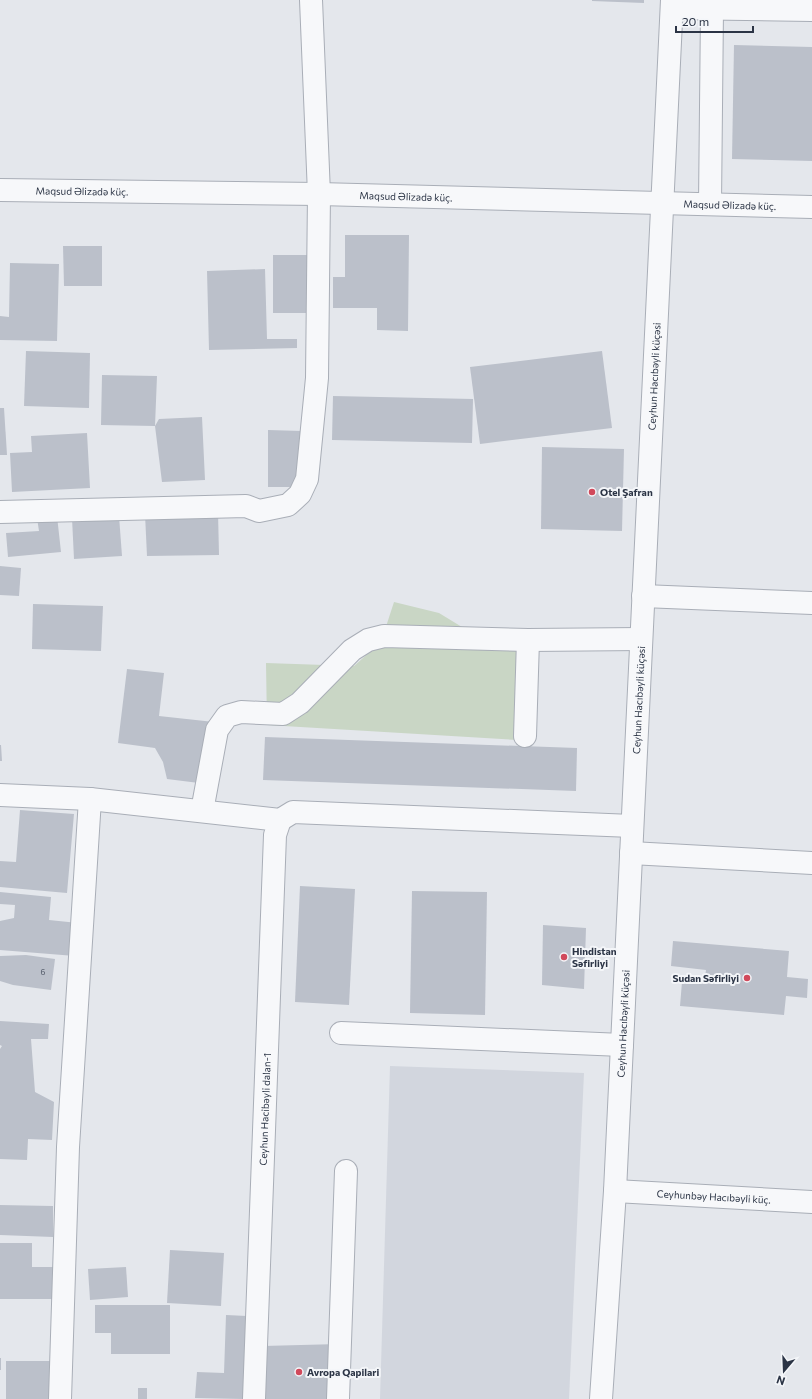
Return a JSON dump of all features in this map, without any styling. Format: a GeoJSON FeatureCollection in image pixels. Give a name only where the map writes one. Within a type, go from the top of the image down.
{"type":"FeatureCollection","features":[{"type":"Feature","properties":{"kind":"street"},"geometry":{"type":"LineString","coordinates":[[0,512],[246,506],[259,511],[288,505],[300,494],[307,479],[317,378],[319,194],[311,0]]}},
{"type":"Feature","properties":{"kind":"street"},"geometry":{"type":"LineString","coordinates":[[672,4],[712,9],[812,10]]}},
{"type":"Feature","properties":{"kind":"street","name":"Ceyhun Hacıbəyli küçəsi"},"geometry":{"type":"LineString","coordinates":[[601,1399],[615,1191],[672,4]]}},
{"type":"Feature","properties":{"kind":"street"},"geometry":{"type":"LineString","coordinates":[[710,204],[712,9]]}},
{"type":"Feature","properties":{"kind":"street","name":"Maqsud Əlizadə küç."},"geometry":{"type":"LineString","coordinates":[[0,190],[319,194],[812,208]]}},
{"type":"Feature","properties":{"kind":"street"},"geometry":{"type":"LineString","coordinates":[[643,596],[812,603]]}},
{"type":"Feature","properties":{"kind":"street"},"geometry":{"type":"LineString","coordinates":[[202,811],[217,730],[227,716],[241,712],[283,714],[300,703],[352,650],[368,640],[384,636],[528,640],[641,639]]}},
{"type":"Feature","properties":{"kind":"street"},"geometry":{"type":"LineString","coordinates":[[525,736],[528,640]]}},
{"type":"Feature","properties":{"kind":"street"},"geometry":{"type":"LineString","coordinates":[[0,795],[90,799],[280,820],[293,812],[632,826]]}},
{"type":"Feature","properties":{"kind":"street"},"geometry":{"type":"LineString","coordinates":[[60,1399],[68,1147],[90,799]]}},
{"type":"Feature","properties":{"kind":"street","name":"Ceyhun Hacibəyli dalan-1"},"geometry":{"type":"LineString","coordinates":[[254,1399],[276,835],[280,820]]}},
{"type":"Feature","properties":{"kind":"street"},"geometry":{"type":"LineString","coordinates":[[631,853],[812,863]]}},
{"type":"Feature","properties":{"kind":"street"},"geometry":{"type":"LineString","coordinates":[[341,1033],[622,1045]]}},
{"type":"Feature","properties":{"kind":"street"},"geometry":{"type":"LineString","coordinates":[[338,1399],[346,1171]]}},
{"type":"Feature","properties":{"kind":"street","name":"Ceyhunbəy Hacıbəyli küç."},"geometry":{"type":"LineString","coordinates":[[615,1191],[812,1202]]}},
{"type":"Feature","properties":{"kind":"shaded area"},"geometry":{"type":"Polygon","coordinates":[[[390,1066],[584,1073],[569,1399],[380,1399],[390,1066]]]}},
{"type":"Feature","properties":{"kind":"green space"},"geometry":{"type":"Polygon","coordinates":[[[394,602],[439,613],[480,638],[521,644],[518,740],[267,725],[266,663],[354,666],[381,642],[394,602]]]}},
{"type":"Feature","properties":{"kind":"building"},"geometry":{"type":"Polygon","coordinates":[[[644,0],[644,3],[592,1],[644,0]]]}},
{"type":"Feature","properties":{"kind":"building"},"geometry":{"type":"Polygon","coordinates":[[[734,45],[812,47],[812,161],[732,159],[734,45]]]}},
{"type":"Feature","properties":{"kind":"building"},"geometry":{"type":"Polygon","coordinates":[[[345,235],[409,235],[408,331],[377,330],[377,308],[333,308],[333,277],[345,277],[345,235]]]}},
{"type":"Feature","properties":{"kind":"building"},"geometry":{"type":"Polygon","coordinates":[[[63,246],[102,246],[102,286],[64,286],[63,246]]]}},
{"type":"Feature","properties":{"kind":"building"},"geometry":{"type":"Polygon","coordinates":[[[273,255],[307,255],[307,313],[273,313],[273,255]]]}},
{"type":"Feature","properties":{"kind":"building"},"geometry":{"type":"Polygon","coordinates":[[[10,263],[59,264],[57,341],[0,340],[0,316],[9,317],[10,263]]]}},
{"type":"Feature","properties":{"kind":"building"},"geometry":{"type":"Polygon","coordinates":[[[265,269],[267,339],[297,339],[297,348],[209,350],[207,271],[265,269]]]}},
{"type":"Feature","properties":{"kind":"building"},"geometry":{"type":"Polygon","coordinates":[[[26,351],[90,353],[89,408],[24,406],[26,351]]]}},
{"type":"Feature","properties":{"kind":"building"},"geometry":{"type":"Polygon","coordinates":[[[602,351],[612,428],[480,444],[470,367],[602,351]]]}},
{"type":"Feature","properties":{"kind":"building"},"geometry":{"type":"Polygon","coordinates":[[[102,375],[157,376],[155,426],[101,425],[102,375]]]}},
{"type":"Feature","properties":{"kind":"building"},"geometry":{"type":"Polygon","coordinates":[[[333,396],[473,399],[472,443],[332,440],[333,396]]]}},
{"type":"Feature","properties":{"kind":"building"},"geometry":{"type":"Polygon","coordinates":[[[0,408],[4,408],[7,455],[0,455],[0,408]]]}},
{"type":"Feature","properties":{"kind":"building"},"geometry":{"type":"Polygon","coordinates":[[[202,417],[205,480],[162,482],[155,426],[159,419],[202,417]]]}},
{"type":"Feature","properties":{"kind":"building"},"geometry":{"type":"Polygon","coordinates":[[[268,430],[302,431],[301,487],[268,487],[268,430]]]}},
{"type":"Feature","properties":{"kind":"building"},"geometry":{"type":"Polygon","coordinates":[[[87,433],[90,488],[12,492],[10,453],[32,452],[31,436],[87,433]]]}},
{"type":"Feature","properties":{"kind":"building"},"geometry":{"type":"Polygon","coordinates":[[[542,447],[624,449],[622,531],[541,529],[542,447]]]}},
{"type":"Feature","properties":{"kind":"building"},"geometry":{"type":"Polygon","coordinates":[[[218,512],[219,555],[147,556],[145,514],[218,512]]]}},
{"type":"Feature","properties":{"kind":"building"},"geometry":{"type":"Polygon","coordinates":[[[57,516],[61,552],[8,557],[6,533],[39,531],[37,518],[57,516]]]}},
{"type":"Feature","properties":{"kind":"building"},"geometry":{"type":"Polygon","coordinates":[[[119,516],[122,556],[74,559],[72,518],[119,516]]]}},
{"type":"Feature","properties":{"kind":"building"},"geometry":{"type":"Polygon","coordinates":[[[0,566],[21,568],[19,596],[0,595],[0,566]]]}},
{"type":"Feature","properties":{"kind":"building"},"geometry":{"type":"Polygon","coordinates":[[[33,604],[103,606],[101,651],[32,649],[33,604]]]}},
{"type":"Feature","properties":{"kind":"building"},"geometry":{"type":"Polygon","coordinates":[[[127,669],[164,673],[159,716],[214,722],[207,784],[167,779],[163,762],[155,748],[118,743],[127,669]]]}},
{"type":"Feature","properties":{"kind":"building"},"geometry":{"type":"Polygon","coordinates":[[[265,737],[577,748],[576,791],[263,780],[265,737]]]}},
{"type":"Feature","properties":{"kind":"building"},"geometry":{"type":"Polygon","coordinates":[[[1,745],[2,761],[0,761],[1,745]]]}},
{"type":"Feature","properties":{"kind":"building"},"geometry":{"type":"Polygon","coordinates":[[[20,810],[74,814],[67,893],[0,887],[0,861],[16,862],[20,810]]]}},
{"type":"Feature","properties":{"kind":"building"},"geometry":{"type":"Polygon","coordinates":[[[300,886],[355,889],[349,1005],[295,1002],[300,886]]]}},
{"type":"Feature","properties":{"kind":"building"},"geometry":{"type":"Polygon","coordinates":[[[412,891],[487,892],[485,1015],[410,1013],[412,891]]]}},
{"type":"Feature","properties":{"kind":"building"},"geometry":{"type":"Polygon","coordinates":[[[0,892],[51,897],[49,920],[78,923],[75,956],[0,950],[0,921],[14,918],[15,905],[0,904],[0,892]]]}},
{"type":"Feature","properties":{"kind":"building","name":"Hindistan Səfirliyi"},"geometry":{"type":"Polygon","coordinates":[[[543,925],[586,928],[584,989],[542,985],[543,925]]]}},
{"type":"Feature","properties":{"kind":"building"},"geometry":{"type":"Polygon","coordinates":[[[673,941],[789,951],[787,977],[808,979],[807,998],[786,996],[784,1015],[680,1006],[682,982],[704,984],[706,970],[671,966],[673,941]]]}},
{"type":"Feature","properties":{"kind":"building"},"geometry":{"type":"Polygon","coordinates":[[[26,955],[55,959],[51,990],[13,985],[0,981],[0,956],[26,955]]]}},
{"type":"Feature","properties":{"kind":"building"},"geometry":{"type":"Polygon","coordinates":[[[0,1021],[49,1024],[48,1039],[31,1039],[35,1092],[54,1102],[52,1140],[28,1139],[27,1160],[0,1159],[0,1049],[2,1046],[0,1045],[0,1021]]]}},
{"type":"Feature","properties":{"kind":"building"},"geometry":{"type":"Polygon","coordinates":[[[0,1205],[53,1206],[53,1237],[0,1235],[0,1205]]]}},
{"type":"Feature","properties":{"kind":"building"},"geometry":{"type":"Polygon","coordinates":[[[0,1243],[32,1243],[32,1267],[56,1267],[56,1299],[0,1299],[0,1243]]]}},
{"type":"Feature","properties":{"kind":"building"},"geometry":{"type":"Polygon","coordinates":[[[170,1250],[224,1253],[221,1306],[167,1303],[170,1250]]]}},
{"type":"Feature","properties":{"kind":"building"},"geometry":{"type":"Polygon","coordinates":[[[126,1267],[128,1297],[90,1300],[88,1269],[126,1267]]]}},
{"type":"Feature","properties":{"kind":"building"},"geometry":{"type":"Polygon","coordinates":[[[95,1305],[170,1305],[170,1354],[111,1354],[111,1333],[95,1333],[95,1305]]]}},
{"type":"Feature","properties":{"kind":"building"},"geometry":{"type":"Polygon","coordinates":[[[226,1315],[247,1316],[243,1399],[195,1398],[197,1372],[224,1373],[226,1315]]]}},
{"type":"Feature","properties":{"kind":"building","name":"Avropa Qapilari"},"geometry":{"type":"Polygon","coordinates":[[[339,1344],[336,1399],[260,1399],[263,1346],[339,1344]]]}},
{"type":"Feature","properties":{"kind":"building"},"geometry":{"type":"Polygon","coordinates":[[[1,1358],[1,1370],[0,1370],[1,1358]]]}},
{"type":"Feature","properties":{"kind":"building"},"geometry":{"type":"Polygon","coordinates":[[[6,1361],[50,1361],[50,1399],[6,1399],[6,1361]]]}},
{"type":"Feature","properties":{"kind":"building"},"geometry":{"type":"Polygon","coordinates":[[[138,1388],[147,1388],[147,1399],[138,1399],[138,1388]]]}},
{"type":"Feature","properties":{"kind":"place","name":"Otel Şafran"},"geometry":{"type":"Point","coordinates":[592,492]}},
{"type":"Feature","properties":{"kind":"place","name":"Hindistan Səfirliyi"},"geometry":{"type":"Point","coordinates":[564,957]}},
{"type":"Feature","properties":{"kind":"place","name":"Sudan Səfirliyi"},"geometry":{"type":"Point","coordinates":[747,978]}},
{"type":"Feature","properties":{"kind":"place","name":"Avropa Qapilari"},"geometry":{"type":"Point","coordinates":[299,1372]}}]}
